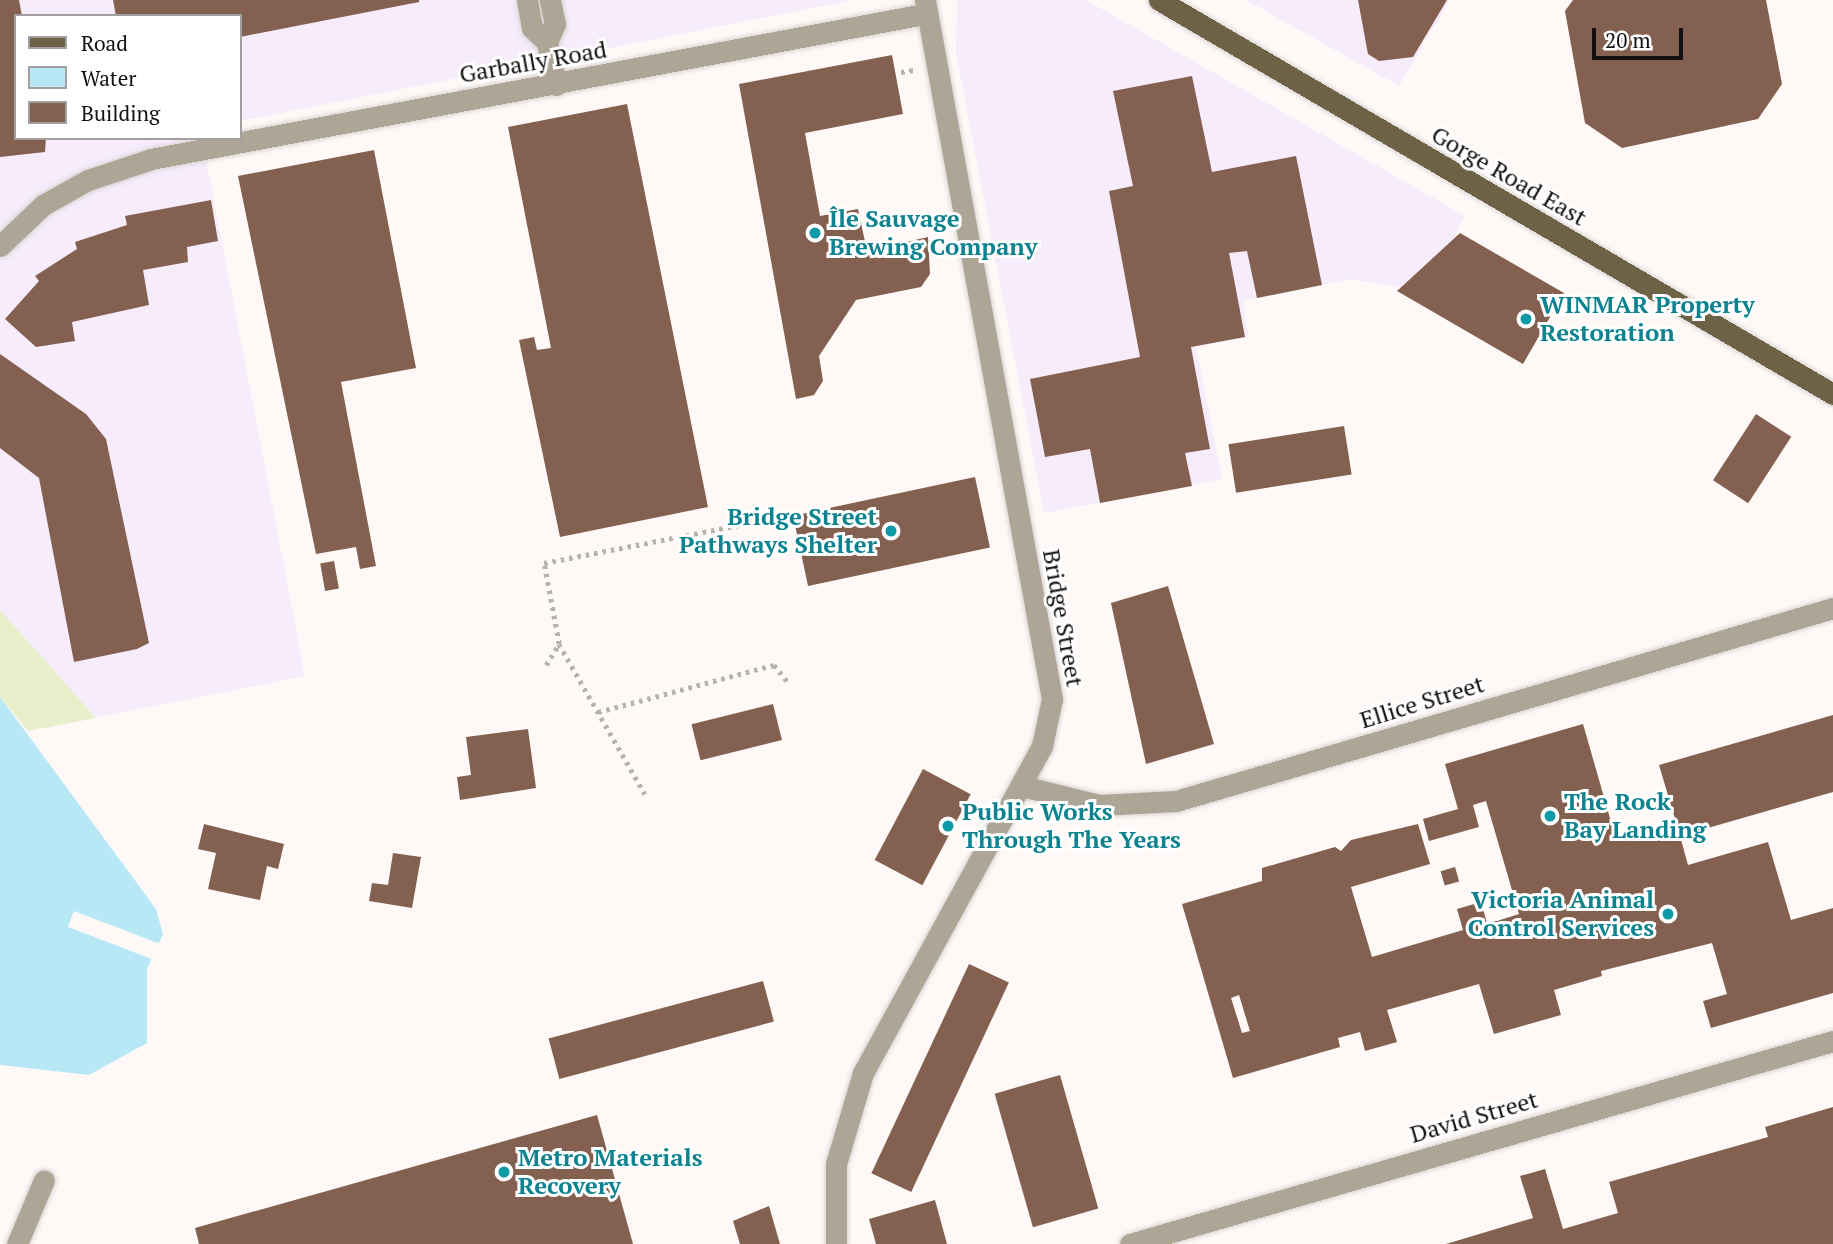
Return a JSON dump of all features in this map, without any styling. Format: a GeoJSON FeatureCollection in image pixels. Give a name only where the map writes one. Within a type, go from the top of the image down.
{"type":"FeatureCollection","features":[{"type":"Feature","properties":{"kind":"main road","name":"Gorge Road East"},"geometry":{"type":"LineString","coordinates":[[1159,0],[1833,394]]}},
{"type":"Feature","properties":{"kind":"street"},"geometry":{"type":"LineString","coordinates":[[527,0],[532,29],[547,42]]}},
{"type":"Feature","properties":{"kind":"street"},"geometry":{"type":"LineString","coordinates":[[550,0],[555,24],[547,42],[556,85]]}},
{"type":"Feature","properties":{"kind":"street","name":"Garbally Road"},"geometry":{"type":"LineString","coordinates":[[0,246],[43,205],[88,180],[151,159],[556,85],[925,7]]}},
{"type":"Feature","properties":{"kind":"street","name":"Bridge Street"},"geometry":{"type":"LineString","coordinates":[[836,1244],[836,1164],[863,1073],[1022,786],[1042,746],[1052,699],[925,7]]}},
{"type":"Feature","properties":{"kind":"street","name":"Ellice Street"},"geometry":{"type":"LineString","coordinates":[[1022,786],[1099,805],[1176,801],[1833,608]]}},
{"type":"Feature","properties":{"kind":"street","name":"David Street"},"geometry":{"type":"LineString","coordinates":[[1130,1244],[1833,1041]]}},
{"type":"Feature","properties":{"kind":"street"},"geometry":{"type":"LineString","coordinates":[[17,1244],[44,1180]]}},
{"type":"Feature","properties":{"kind":"path"},"geometry":{"type":"LineString","coordinates":[[645,794],[559,644],[544,563],[749,523]]}},
{"type":"Feature","properties":{"kind":"path"},"geometry":{"type":"LineString","coordinates":[[546,665],[559,644]]}},
{"type":"Feature","properties":{"kind":"path"},"geometry":{"type":"LineString","coordinates":[[598,712],[774,665],[787,681]]}},
{"type":"Feature","properties":{"kind":"shaded area"},"geometry":{"type":"Polygon","coordinates":[[[0,0],[853,0],[242,121],[242,14],[14,14],[14,140],[202,140],[305,676],[28,731],[0,697],[0,0]]]}},
{"type":"Feature","properties":{"kind":"shaded area"},"geometry":{"type":"Polygon","coordinates":[[[957,0],[1086,0],[1465,216],[1452,241],[1400,287],[1351,279],[1243,301],[1249,336],[1196,347],[1222,479],[1044,513],[956,53],[957,0]]]}},
{"type":"Feature","properties":{"kind":"shaded area"},"geometry":{"type":"Polygon","coordinates":[[[1246,0],[1450,0],[1399,86],[1246,0]]]}},
{"type":"Feature","properties":{"kind":"green space"},"geometry":{"type":"Polygon","coordinates":[[[0,610],[96,718],[28,731],[0,697],[0,610]]]}},
{"type":"Feature","properties":{"kind":"water"},"geometry":{"type":"Polygon","coordinates":[[[0,697],[156,909],[163,934],[147,969],[147,1043],[89,1075],[0,1065],[0,697]]]}},
{"type":"Feature","properties":{"kind":"pier"},"geometry":{"type":"Polygon","coordinates":[[[74,911],[159,944],[153,959],[68,927],[74,911]]]}},
{"type":"Feature","properties":{"kind":"building"},"geometry":{"type":"Polygon","coordinates":[[[0,0],[19,0],[22,14],[14,14],[14,140],[46,140],[45,152],[0,157],[0,0]]]}},
{"type":"Feature","properties":{"kind":"building"},"geometry":{"type":"Polygon","coordinates":[[[113,0],[419,0],[242,37],[242,14],[116,14],[113,0]]]}},
{"type":"Feature","properties":{"kind":"building"},"geometry":{"type":"Polygon","coordinates":[[[1358,0],[1447,0],[1413,57],[1379,61],[1368,54],[1358,0]]]}},
{"type":"Feature","properties":{"kind":"building"},"geometry":{"type":"Polygon","coordinates":[[[1573,0],[1766,0],[1782,84],[1758,119],[1622,148],[1585,123],[1565,11],[1573,0]]]}},
{"type":"Feature","properties":{"kind":"building"},"geometry":{"type":"Polygon","coordinates":[[[892,55],[903,114],[805,133],[820,216],[858,209],[867,251],[928,237],[930,274],[921,287],[856,300],[819,356],[823,381],[814,395],[796,399],[739,84],[892,55]]]}},
{"type":"Feature","properties":{"kind":"building"},"geometry":{"type":"Polygon","coordinates":[[[1192,76],[1212,172],[1296,156],[1322,285],[1257,298],[1247,251],[1229,253],[1245,337],[1191,347],[1210,449],[1185,453],[1192,486],[1100,503],[1090,449],[1045,457],[1030,379],[1140,357],[1109,191],[1133,186],[1113,91],[1192,76]]]}},
{"type":"Feature","properties":{"kind":"building"},"geometry":{"type":"Polygon","coordinates":[[[627,104],[708,507],[560,537],[519,340],[534,337],[537,350],[551,348],[508,127],[627,104]]]}},
{"type":"Feature","properties":{"kind":"building"},"geometry":{"type":"Polygon","coordinates":[[[374,150],[416,368],[341,382],[376,566],[360,569],[356,547],[316,554],[238,176],[374,150]]]}},
{"type":"Feature","properties":{"kind":"building"},"geometry":{"type":"Polygon","coordinates":[[[211,200],[218,241],[187,247],[188,262],[143,270],[149,305],[72,322],[75,341],[36,347],[5,319],[39,281],[35,276],[77,249],[75,242],[127,225],[125,216],[211,200]]]}},
{"type":"Feature","properties":{"kind":"building"},"geometry":{"type":"Polygon","coordinates":[[[1460,233],[1564,293],[1523,364],[1397,291],[1460,233]]]}},
{"type":"Feature","properties":{"kind":"building"},"geometry":{"type":"Polygon","coordinates":[[[0,354],[86,414],[106,439],[149,643],[137,649],[74,662],[39,478],[0,448],[0,354]]]}},
{"type":"Feature","properties":{"kind":"building"},"geometry":{"type":"Polygon","coordinates":[[[1756,414],[1791,437],[1748,503],[1713,480],[1756,414]]]}},
{"type":"Feature","properties":{"kind":"building"},"geometry":{"type":"Polygon","coordinates":[[[1344,426],[1352,474],[1236,493],[1228,444],[1344,426]]]}},
{"type":"Feature","properties":{"kind":"building","name":"Bridge Street Pathways Shelter"},"geometry":{"type":"Polygon","coordinates":[[[975,477],[990,547],[808,586],[793,516],[975,477]]]}},
{"type":"Feature","properties":{"kind":"building"},"geometry":{"type":"Polygon","coordinates":[[[334,561],[339,589],[325,591],[320,563],[334,561]]]}},
{"type":"Feature","properties":{"kind":"building"},"geometry":{"type":"Polygon","coordinates":[[[1168,586],[1214,744],[1146,764],[1111,603],[1168,586]]]}},
{"type":"Feature","properties":{"kind":"building"},"geometry":{"type":"Polygon","coordinates":[[[773,704],[782,740],[700,760],[691,724],[773,704]]]}},
{"type":"Feature","properties":{"kind":"building"},"geometry":{"type":"Polygon","coordinates":[[[1833,715],[1833,792],[1680,836],[1688,865],[1768,842],[1791,920],[1833,908],[1833,993],[1711,1028],[1703,1001],[1727,994],[1712,943],[1601,971],[1602,976],[1554,990],[1561,1015],[1494,1034],[1479,984],[1387,1010],[1397,1042],[1365,1051],[1360,1032],[1338,1038],[1340,1047],[1233,1078],[1182,904],[1262,881],[1262,868],[1335,847],[1341,851],[1351,840],[1418,824],[1430,864],[1351,887],[1372,957],[1463,930],[1457,909],[1481,902],[1487,923],[1497,921],[1519,914],[1486,801],[1473,805],[1479,827],[1429,841],[1423,819],[1458,809],[1445,764],[1583,724],[1616,839],[1676,822],[1659,765],[1833,715]],[[1239,995],[1231,998],[1242,1033],[1250,1031],[1239,995]]]}},
{"type":"Feature","properties":{"kind":"building"},"geometry":{"type":"Polygon","coordinates":[[[528,729],[536,788],[460,800],[457,777],[471,775],[466,737],[528,729]]]}},
{"type":"Feature","properties":{"kind":"building"},"geometry":{"type":"Polygon","coordinates":[[[923,769],[971,794],[922,885],[875,860],[923,769]]]}},
{"type":"Feature","properties":{"kind":"building"},"geometry":{"type":"Polygon","coordinates":[[[204,824],[284,844],[278,869],[267,866],[260,900],[208,889],[216,853],[198,849],[204,824]]]}},
{"type":"Feature","properties":{"kind":"building"},"geometry":{"type":"Polygon","coordinates":[[[393,853],[421,857],[412,908],[369,901],[372,883],[388,885],[393,853]]]}},
{"type":"Feature","properties":{"kind":"building"},"geometry":{"type":"Polygon","coordinates":[[[1455,867],[1459,881],[1445,886],[1441,871],[1455,867]]]}},
{"type":"Feature","properties":{"kind":"building"},"geometry":{"type":"Polygon","coordinates":[[[969,964],[1009,983],[911,1192],[871,1173],[969,964]]]}},
{"type":"Feature","properties":{"kind":"building"},"geometry":{"type":"Polygon","coordinates":[[[763,981],[774,1022],[559,1079],[549,1038],[763,981]]]}},
{"type":"Feature","properties":{"kind":"building"},"geometry":{"type":"Polygon","coordinates":[[[1060,1075],[1098,1209],[1033,1227],[995,1094],[1060,1075]]]}},
{"type":"Feature","properties":{"kind":"building"},"geometry":{"type":"Polygon","coordinates":[[[1833,1107],[1833,1244],[1446,1244],[1533,1218],[1520,1176],[1545,1169],[1563,1229],[1618,1213],[1609,1182],[1768,1137],[1765,1127],[1833,1107]]]}},
{"type":"Feature","properties":{"kind":"building","name":"Metro Materials Recovery"},"geometry":{"type":"Polygon","coordinates":[[[597,1115],[633,1244],[199,1244],[195,1228],[597,1115]]]}},
{"type":"Feature","properties":{"kind":"building"},"geometry":{"type":"Polygon","coordinates":[[[935,1200],[947,1244],[876,1244],[869,1219],[935,1200]]]}},
{"type":"Feature","properties":{"kind":"building"},"geometry":{"type":"Polygon","coordinates":[[[769,1206],[780,1244],[740,1244],[733,1221],[769,1206]]]}},
{"type":"Feature","properties":{"kind":"place","name":"Île Sauvage Brewing Company"},"geometry":{"type":"Point","coordinates":[815,233]}},
{"type":"Feature","properties":{"kind":"place","name":"WINMAR Property Restoration"},"geometry":{"type":"Point","coordinates":[1526,319]}},
{"type":"Feature","properties":{"kind":"place","name":"Bridge Street Pathways Shelter"},"geometry":{"type":"Point","coordinates":[891,531]}},
{"type":"Feature","properties":{"kind":"place","name":"The Rock Bay Landing"},"geometry":{"type":"Point","coordinates":[1550,816]}},
{"type":"Feature","properties":{"kind":"place","name":"Public Works Through The Years"},"geometry":{"type":"Point","coordinates":[948,826]}},
{"type":"Feature","properties":{"kind":"place","name":"Victoria Animal Control Services"},"geometry":{"type":"Point","coordinates":[1668,914]}},
{"type":"Feature","properties":{"kind":"place","name":"Metro Materials Recovery"},"geometry":{"type":"Point","coordinates":[504,1172]}}]}
